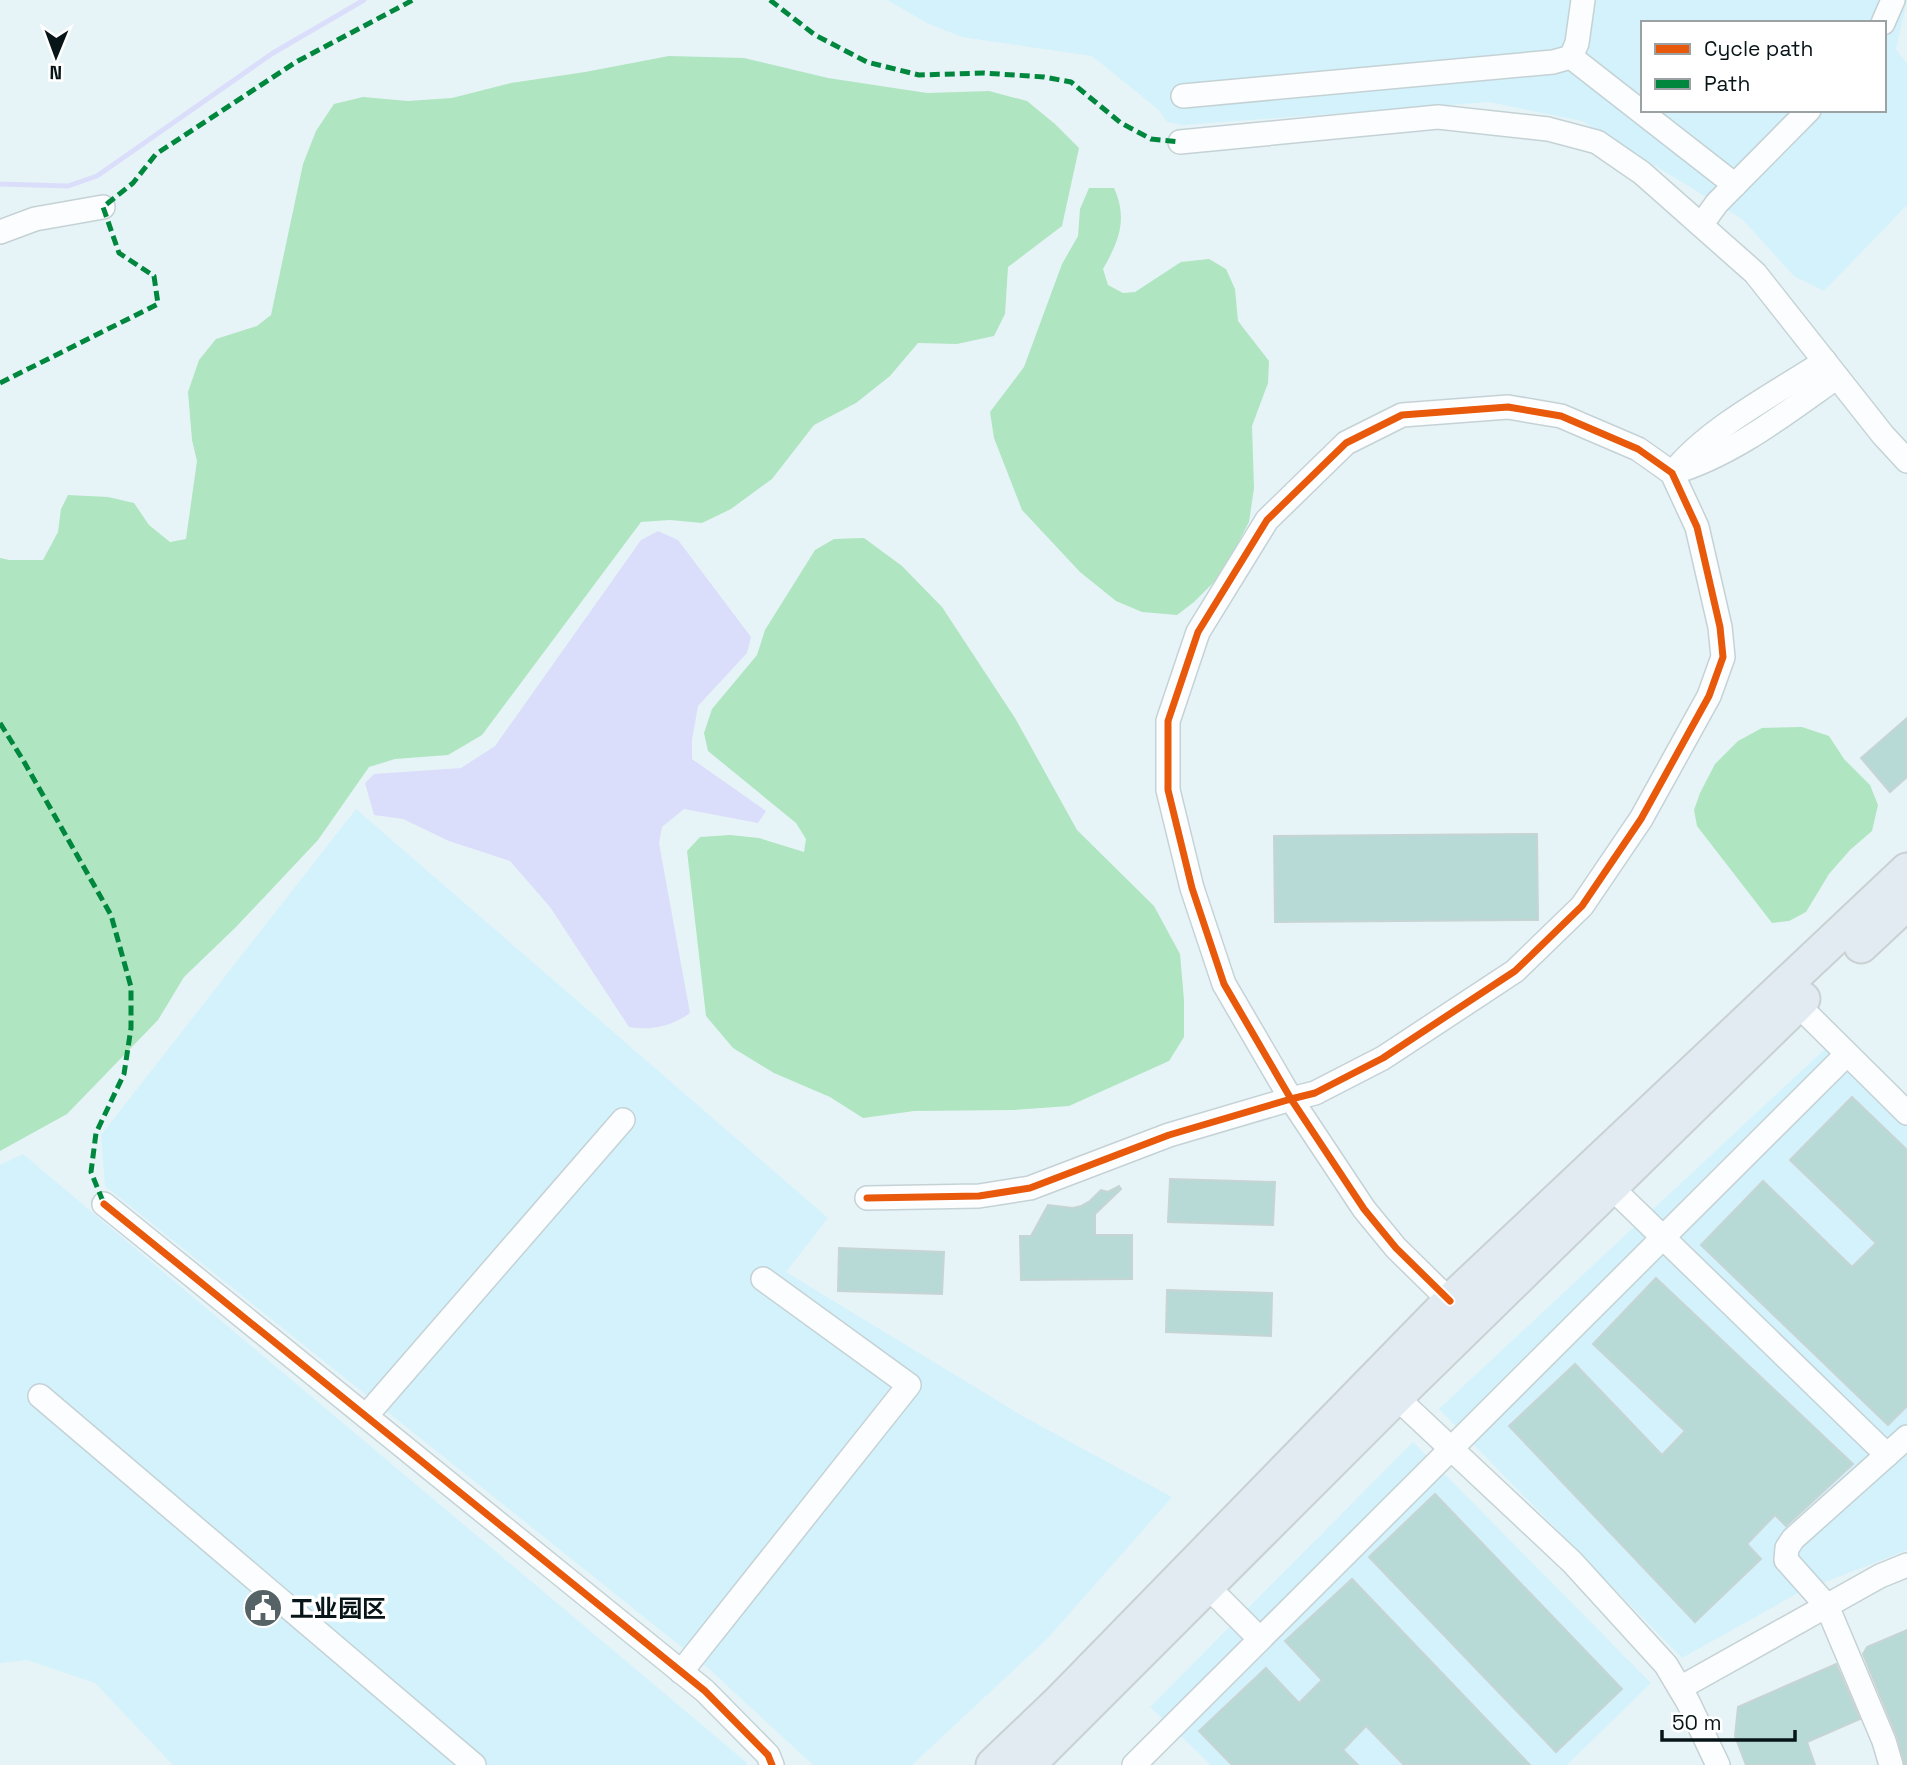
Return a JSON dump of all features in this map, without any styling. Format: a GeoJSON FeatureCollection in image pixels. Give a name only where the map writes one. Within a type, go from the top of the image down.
{"type":"FeatureCollection","features":[{"type":"Feature","properties":{"kind":"highway"},"geometry":{"type":"LineString","coordinates":[[993,1765],[1059,1702],[1450,1301],[1907,870]]}},
{"type":"Feature","properties":{"kind":"highway"},"geometry":{"type":"LineString","coordinates":[[1028,1765],[1396,1397],[1907,902]]}},
{"type":"Feature","properties":{"kind":"street"},"geometry":{"type":"LineString","coordinates":[[1571,57],[1577,43],[1583,0]]}},
{"type":"Feature","properties":{"kind":"street"},"geometry":{"type":"LineString","coordinates":[[1884,21],[1893,0]]}},
{"type":"Feature","properties":{"kind":"street"},"geometry":{"type":"LineString","coordinates":[[1183,96],[1539,63],[1571,57],[1641,112]]}},
{"type":"Feature","properties":{"kind":"street"},"geometry":{"type":"LineString","coordinates":[[1641,112],[1735,185]]}},
{"type":"Feature","properties":{"kind":"street"},"geometry":{"type":"LineString","coordinates":[[1701,225],[1717,203],[1808,112]]}},
{"type":"Feature","properties":{"kind":"street"},"geometry":{"type":"LineString","coordinates":[[1181,142],[1438,117],[1548,129],[1597,142],[1642,173],[1755,274],[1883,435],[1907,461]]}},
{"type":"Feature","properties":{"kind":"street"},"geometry":{"type":"LineString","coordinates":[[0,232],[35,219],[103,207]]}},
{"type":"Feature","properties":{"kind":"street"},"geometry":{"type":"LineString","coordinates":[[1672,473],[1712,458],[1735,445],[1831,369]]}},
{"type":"Feature","properties":{"kind":"street"},"geometry":{"type":"LineString","coordinates":[[867,1198],[979,1196],[1030,1188],[1169,1135],[1292,1099],[1315,1093],[1383,1058],[1515,971],[1582,906],[1641,819],[1709,696],[1723,657],[1720,627],[1697,527],[1672,473],[1638,449],[1562,416],[1508,407],[1402,415],[1346,443],[1267,520],[1198,632],[1168,721],[1168,790],[1192,888],[1224,984],[1292,1099],[1364,1209],[1396,1248],[1450,1301]]}},
{"type":"Feature","properties":{"kind":"street"},"geometry":{"type":"LineString","coordinates":[[1798,1005],[1907,1113]]}},
{"type":"Feature","properties":{"kind":"street"},"geometry":{"type":"LineString","coordinates":[[1134,1765],[1847,1054]]}},
{"type":"Feature","properties":{"kind":"street"},"geometry":{"type":"LineString","coordinates":[[366,1416],[623,1120]]}},
{"type":"Feature","properties":{"kind":"street"},"geometry":{"type":"LineString","coordinates":[[1611,1187],[1887,1455]]}},
{"type":"Feature","properties":{"kind":"street"},"geometry":{"type":"LineString","coordinates":[[104,1204],[705,1691],[768,1755],[772,1765]]}},
{"type":"Feature","properties":{"kind":"street"},"geometry":{"type":"LineString","coordinates":[[681,1672],[909,1385],[763,1279]]}},
{"type":"Feature","properties":{"kind":"street"},"geometry":{"type":"LineString","coordinates":[[40,1396],[474,1765]]}},
{"type":"Feature","properties":{"kind":"street"},"geometry":{"type":"LineString","coordinates":[[1396,1397],[1572,1562],[1666,1665],[1718,1765]]}},
{"type":"Feature","properties":{"kind":"street"},"geometry":{"type":"LineString","coordinates":[[1891,1765],[1884,1741],[1827,1606],[1786,1560],[1787,1548],[1793,1539],[1907,1437]]}},
{"type":"Feature","properties":{"kind":"street"},"geometry":{"type":"LineString","coordinates":[[1680,1688],[1880,1576],[1907,1566]]}},
{"type":"Feature","properties":{"kind":"street"},"geometry":{"type":"LineString","coordinates":[[1207,1586],[1260,1639]]}},
{"type":"Feature","properties":{"kind":"shaded area"},"geometry":{"type":"Polygon","coordinates":[[[887,0],[1907,0],[1896,49],[1907,64],[1907,205],[1824,291],[1794,276],[1742,219],[1582,121],[1489,102],[1184,125],[1167,122],[1159,110],[1092,56],[962,37],[929,24],[887,0]]]}},
{"type":"Feature","properties":{"kind":"shaded area"},"geometry":{"type":"Polygon","coordinates":[[[658,531],[678,540],[751,637],[747,653],[698,706],[692,740],[692,759],[766,811],[758,823],[684,809],[662,827],[659,843],[690,1013],[669,1024],[637,1028],[629,1027],[550,907],[510,861],[449,841],[403,819],[374,815],[365,783],[374,774],[461,768],[495,746],[641,540],[658,531]]]}},
{"type":"Feature","properties":{"kind":"shaded area"},"geometry":{"type":"Polygon","coordinates":[[[356,809],[828,1218],[786,1272],[1024,1417],[1172,1497],[1047,1639],[912,1765],[813,1765],[709,1669],[105,1186],[101,1135],[356,809]]]}},
{"type":"Feature","properties":{"kind":"shaded area"},"geometry":{"type":"Polygon","coordinates":[[[1842,1033],[1907,1096],[1907,1550],[1800,1592],[1682,1658],[1439,1409],[1842,1033]]]}},
{"type":"Feature","properties":{"kind":"shaded area"},"geometry":{"type":"Polygon","coordinates":[[[23,1154],[747,1765],[173,1765],[95,1683],[27,1660],[0,1663],[0,1165],[23,1154]]]}},
{"type":"Feature","properties":{"kind":"shaded area"},"geometry":{"type":"Polygon","coordinates":[[[1413,1442],[1651,1683],[1567,1765],[1211,1765],[1150,1707],[1413,1442]]]}},
{"type":"Feature","properties":{"kind":"green space"},"geometry":{"type":"Polygon","coordinates":[[[669,56],[744,58],[828,78],[927,93],[989,91],[1027,101],[1079,148],[1062,226],[1008,267],[1005,314],[994,336],[957,344],[918,343],[890,376],[856,403],[814,425],[772,479],[731,509],[702,523],[670,520],[641,522],[482,735],[448,755],[395,759],[369,767],[318,840],[236,927],[184,977],[158,1020],[67,1114],[0,1151],[0,558],[43,560],[58,532],[61,509],[68,495],[108,497],[134,503],[149,525],[170,542],[186,539],[197,461],[192,440],[188,392],[199,360],[216,339],[257,326],[271,315],[303,164],[316,131],[334,104],[363,97],[408,101],[452,98],[511,83],[669,56]]]}},
{"type":"Feature","properties":{"kind":"green space"},"geometry":{"type":"Polygon","coordinates":[[[1089,188],[1114,188],[1118,199],[1120,230],[1103,269],[1108,285],[1123,293],[1135,292],[1181,262],[1209,259],[1226,269],[1235,289],[1238,321],[1269,361],[1268,383],[1252,426],[1254,488],[1249,522],[1221,575],[1177,615],[1142,612],[1116,601],[1080,572],[1022,510],[994,438],[990,412],[1024,367],[1062,264],[1078,236],[1080,209],[1089,188]]]}},
{"type":"Feature","properties":{"kind":"green space"},"geometry":{"type":"Polygon","coordinates":[[[864,538],[902,566],[942,607],[1015,718],[1077,830],[1154,906],[1180,954],[1184,1037],[1169,1061],[1069,1106],[1013,1110],[914,1111],[863,1118],[830,1097],[774,1073],[733,1048],[706,1016],[687,851],[700,837],[730,835],[759,838],[804,852],[806,839],[796,823],[708,751],[704,733],[712,709],[757,655],[765,630],[815,550],[834,539],[864,538]]]}},
{"type":"Feature","properties":{"kind":"green space"},"geometry":{"type":"Polygon","coordinates":[[[1802,727],[1829,736],[1844,759],[1870,785],[1878,805],[1872,831],[1850,850],[1829,874],[1806,912],[1789,921],[1772,923],[1697,826],[1694,810],[1715,764],[1738,741],[1762,728],[1802,727]]]}},
{"type":"Feature","properties":{"kind":"building"},"geometry":{"type":"Polygon","coordinates":[[[1907,718],[1907,777],[1890,792],[1861,758],[1907,718]]]}},
{"type":"Feature","properties":{"kind":"building"},"geometry":{"type":"Polygon","coordinates":[[[1537,834],[1538,920],[1275,922],[1274,836],[1537,834]]]}},
{"type":"Feature","properties":{"kind":"building"},"geometry":{"type":"Polygon","coordinates":[[[1852,1097],[1907,1150],[1907,1406],[1888,1425],[1701,1245],[1763,1181],[1852,1267],[1876,1243],[1790,1160],[1852,1097]]]}},
{"type":"Feature","properties":{"kind":"building"},"geometry":{"type":"Polygon","coordinates":[[[1170,1179],[1275,1182],[1273,1225],[1168,1222],[1170,1179]]]}},
{"type":"Feature","properties":{"kind":"building"},"geometry":{"type":"Polygon","coordinates":[[[1119,1186],[1121,1189],[1095,1214],[1095,1235],[1132,1235],[1132,1279],[1021,1280],[1020,1236],[1031,1236],[1048,1205],[1073,1208],[1081,1206],[1101,1190],[1108,1192],[1119,1186]]]}},
{"type":"Feature","properties":{"kind":"building"},"geometry":{"type":"Polygon","coordinates":[[[839,1248],[944,1252],[942,1294],[838,1291],[839,1248]]]}},
{"type":"Feature","properties":{"kind":"building"},"geometry":{"type":"Polygon","coordinates":[[[1656,1278],[1853,1464],[1786,1526],[1775,1515],[1747,1544],[1761,1559],[1695,1622],[1509,1426],[1575,1364],[1662,1455],[1685,1431],[1593,1344],[1656,1278]]]}},
{"type":"Feature","properties":{"kind":"building"},"geometry":{"type":"Polygon","coordinates":[[[1167,1290],[1272,1293],[1271,1336],[1166,1332],[1167,1290]]]}},
{"type":"Feature","properties":{"kind":"building"},"geometry":{"type":"Polygon","coordinates":[[[1435,1494],[1622,1689],[1556,1752],[1369,1557],[1435,1494]]]}},
{"type":"Feature","properties":{"kind":"building"},"geometry":{"type":"Polygon","coordinates":[[[1352,1579],[1530,1765],[1404,1765],[1366,1726],[1343,1750],[1358,1765],[1232,1765],[1199,1731],[1266,1668],[1299,1703],[1322,1680],[1285,1641],[1352,1579]]]}},
{"type":"Feature","properties":{"kind":"building"},"geometry":{"type":"Polygon","coordinates":[[[1907,1630],[1905,1765],[1897,1736],[1863,1654],[1867,1647],[1907,1630]]]}},
{"type":"Feature","properties":{"kind":"building"},"geometry":{"type":"Polygon","coordinates":[[[1836,1664],[1860,1719],[1807,1742],[1815,1765],[1746,1765],[1735,1736],[1738,1707],[1836,1664]]]}},
{"type":"Feature","properties":{"kind":"waterway"},"geometry":{"type":"LineString","coordinates":[[0,184],[68,186],[97,176],[273,53],[364,0]]}},
{"type":"Feature","properties":{"kind":"marked path"},"geometry":{"type":"LineString","coordinates":[[0,383],[158,304],[154,276],[119,253],[103,207],[133,183],[156,154],[296,62],[413,0]]}},
{"type":"Feature","properties":{"kind":"marked path"},"geometry":{"type":"LineString","coordinates":[[770,0],[815,35],[867,62],[919,75],[984,73],[1044,77],[1071,82],[1121,123],[1151,139],[1180,142]]}},
{"type":"Feature","properties":{"kind":"marked path"},"geometry":{"type":"LineString","coordinates":[[0,723],[111,915],[131,987],[131,1028],[124,1074],[96,1133],[91,1172],[104,1204]]}},
{"type":"Feature","properties":{"kind":"cycle path"},"geometry":{"type":"LineString","coordinates":[[867,1198],[979,1196],[1030,1188],[1169,1135],[1291,1099],[1315,1093],[1383,1058],[1515,971],[1582,906],[1641,819],[1709,696],[1723,657],[1720,627],[1697,527],[1672,473],[1638,449],[1561,416],[1508,407],[1402,415],[1346,443],[1267,520],[1198,632],[1168,721],[1168,790],[1192,888],[1224,984],[1291,1099],[1364,1209],[1396,1248],[1450,1301]]}},
{"type":"Feature","properties":{"kind":"cycle path"},"geometry":{"type":"LineString","coordinates":[[104,1204],[705,1691],[768,1755],[772,1765]]}},
{"type":"Feature","properties":{"kind":"place","name":"工业园区"},"geometry":{"type":"Point","coordinates":[263,1608]}}]}
